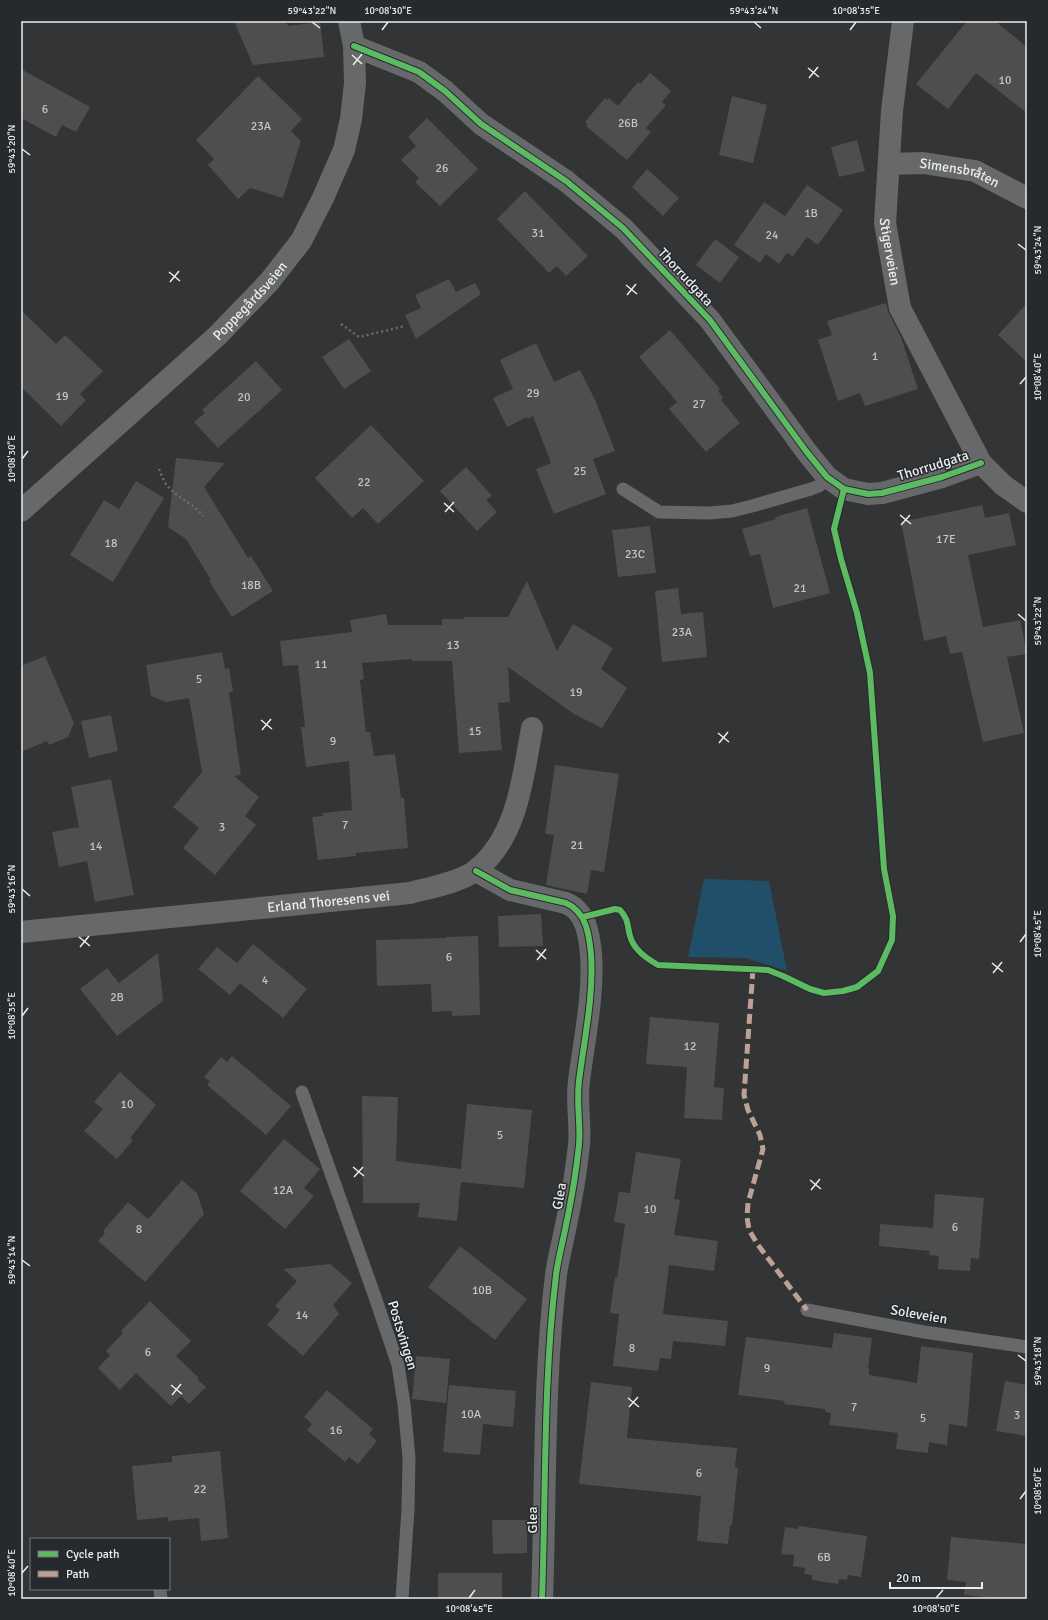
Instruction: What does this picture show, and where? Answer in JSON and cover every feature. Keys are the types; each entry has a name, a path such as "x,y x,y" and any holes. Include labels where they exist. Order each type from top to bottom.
{"street":[{"name":"Poppegårdsveien","path":"21,511 217,336 269,282 301,241 323,198 344,150 351,118 355,83 354,46 349,21"},
{"name":"Stigerveien","path":"904,21 892,111 885,223 900,308 981,463"},
{"name":"Thorrudgata","path":"354,46 419,72 445,91 481,124 566,182 623,228 710,320 784,423 828,477 844,489 868,494 882,493 942,477 981,463 1003,485 1027,502"},
{"name":"Simensbråten","path":"889,164 924,163 975,171 1027,198"},
{"name":"Erland Thoresens vei","path":"21,932 410,893 440,886 476,871 490,857 501,841 512,819 518,802 532,728"},
{"name":"Glea","path":"476,871 510,890 574,906 583,917 591,955 590,992 578,1086 579,1144 573,1191 556,1273 548,1360 544,1449 542,1599"}],"lane":[{"path":"623,489 660,512 709,513 752,506 811,489 819,486 828,477"},
{"name":"Postsvingen","path":"302,1092 398,1365 404,1404 409,1458 408,1509 402,1599"},
{"name":"Soleveien","path":"807,1310 924,1332 1027,1347"}],"path":[{"path":"341,324 359,337 405,326"},
{"path":"160,469 165,482 174,492 197,508 203,516"}],"shaded area":[{"path":"704,879 769,881 787,971 746,958 688,957"}],"building":[{"path":"234,21 286,21 288,26 320,22 324,57 253,65"},
{"path":"967,21 995,21 1027,47 1027,113 976,73 948,109 916,84"},
{"path":"21,69 90,107 76,132 62,125 56,137 21,118"},
{"path":"650,73 671,91 662,102 666,105 646,128 651,132 627,160 586,126 587,124 585,122 605,98 607,100 609,98 618,106 638,82 640,84"},
{"path":"258,76 302,119 291,131 301,141 283,198 250,188 238,199 208,165 214,159 196,140"},
{"path":"732,96 767,105 753,163 719,155"},
{"path":"427,118 478,169 440,206 415,182 419,178 401,160 416,146 408,137"},
{"path":"857,140 865,171 839,177 831,147"},
{"path":"647,169 679,198 663,216 632,187"},
{"path":"807,185 843,210 818,245 807,237 793,256 787,253 779,264 766,254 760,263 734,245 764,202 785,216"},
{"path":"525,191 588,256 566,276 557,266 549,273 497,219"},
{"path":"715,239 739,257 720,283 696,265"},
{"path":"449,279 456,292 475,283 481,294 416,339 405,315 421,308 415,295"},
{"path":"886,303 889,314 901,337 918,389 865,406 860,393 838,401 818,340 832,335 827,321"},
{"path":"1027,303 1027,362 998,335"},
{"path":"21,310 56,344 65,335 103,371 80,394 86,400 61,426 21,387"},
{"path":"670,330 720,389 718,391 723,398 721,400 740,423 706,452 669,409 677,402 639,357"},
{"path":"349,339 371,371 344,389 322,357"},
{"path":"536,343 554,382 580,370 596,402 615,451 593,459 606,494 554,514 536,469 551,463 533,416 527,419 527,417 507,427 493,398 513,389 500,360"},
{"path":"256,361 282,390 218,448 194,422 205,413 202,410"},
{"path":"371,425 424,481 378,524 363,508 352,518 315,478"},
{"path":"176,458 225,463 204,487 248,558 251,556 273,591 232,617 209,581 211,580 186,539 168,527"},
{"path":"466,467 492,496 486,500 497,512 477,531 440,491"},
{"path":"136,481 164,498 113,582 70,555 104,500 119,509"},
{"path":"982,505 985,518 1009,513 1016,545 968,555 983,627 1020,620 1027,654 1007,657 1024,733 983,742 962,652 950,654 946,636 924,641 901,522"},
{"path":"807,508 830,593 773,608 760,554 750,556 742,529 776,519 775,517"},
{"path":"650,526 656,573 618,577 612,530"},
{"path":"527,581 557,651 573,624 613,648 601,669 627,688 602,728 574,714 508,667 510,702 498,703 502,750 459,753 452,661 412,661 412,659 362,663 364,679 360,680 366,732 370,732 374,756 395,754 401,798 404,798 408,848 356,853 356,856 318,860 312,817 323,816 323,813 352,810 349,761 306,767 301,727 305,727 298,665 283,666 280,641 352,632 350,620 386,614 388,625 442,625 442,619 463,619 464,617 508,617"},
{"path":"678,588 681,614 703,612 707,657 662,662 655,591"},
{"path":"222,652 225,669 229,668 233,692 229,692 241,775 234,776 259,797 245,816 256,825 215,875 183,848 199,828 173,807 202,772 189,698 166,702 151,696 146,665"},
{"path":"45,656 74,723 68,737 49,745 47,741 21,752 21,666"},
{"path":"111,715 118,751 89,758 81,721"},
{"path":"555,765 619,774 604,872 591,870 587,894 546,885 554,835 545,834"},
{"path":"111,779 134,895 95,902 87,861 59,867 52,832 79,827 71,787"},
{"path":"541,914 543,946 499,947 498,916"},
{"path":"478,936 480,1015 452,1016 452,1011 432,1012 431,984 377,986 376,940"},
{"path":"253,944 307,989 283,1018 240,983 230,995 198,969 217,947 237,963"},
{"path":"158,953 163,1001 117,1036 80,989 107,968 119,983"},
{"path":"650,1017 719,1023 714,1087 724,1088 722,1120 684,1118 687,1067 646,1064"},
{"path":"232,1056 291,1106 266,1135 207,1085 210,1081 204,1077 221,1057 227,1062"},
{"path":"120,1072 156,1105 130,1138 133,1140 117,1159 84,1131 103,1109 94,1102"},
{"path":"362,1096 398,1097 396,1161 461,1169 467,1104 532,1110 524,1188 461,1182 457,1221 418,1217 420,1203 363,1203"},
{"path":"284,1139 320,1169 304,1188 314,1196 285,1229 240,1191"},
{"path":"636,1152 681,1159 674,1199 680,1200 674,1235 718,1241 714,1271 669,1265 663,1314 728,1321 725,1346 673,1341 671,1359 660,1358 658,1371 613,1366 619,1314 610,1313 625,1224 614,1222 619,1192 630,1193"},
{"path":"182,1180 197,1193 204,1214 145,1282 98,1241 105,1233 103,1231 128,1202 148,1219"},
{"path":"935,1194 984,1198 979,1259 971,1258 970,1271 938,1269 939,1256 929,1255 930,1251 879,1246 880,1224 933,1228"},
{"path":"460,1246 527,1299 495,1340 428,1287"},
{"path":"330,1264 352,1283 333,1305 339,1314 303,1356 267,1325 280,1310 275,1306 297,1281 283,1269"},
{"path":"150,1301 191,1341 176,1356 199,1378 197,1379 206,1387 189,1404 181,1396 171,1406 136,1373 120,1390 98,1368 110,1355 106,1351 123,1333 121,1331"},
{"path":"834,1333 872,1338 868,1368 869,1375 917,1383 921,1346 973,1353 967,1427 949,1424 947,1445 929,1442 928,1453 896,1449 898,1433 829,1425 831,1413 825,1412 825,1409 784,1404 785,1401 738,1395 746,1337 832,1348"},
{"path":"416,1356 450,1359 446,1403 412,1399"},
{"path":"1005,1381 1027,1385 1027,1436 996,1431"},
{"path":"591,1382 632,1387 627,1438 737,1448 735,1467 738,1468 732,1525 730,1525 728,1544 697,1541 701,1496 579,1484"},
{"path":"449,1385 516,1391 513,1427 483,1424 480,1455 443,1452"},
{"path":"327,1390 373,1429 369,1434 377,1441 358,1464 349,1457 345,1462 307,1430 312,1424 304,1417"},
{"path":"220,1451 228,1538 201,1541 199,1518 168,1521 168,1517 137,1520 132,1466 172,1462 172,1456"},
{"path":"492,1520 527,1520 527,1553 493,1554"},
{"path":"799,1526 867,1536 861,1577 848,1575 847,1580 839,1579 838,1584 812,1580 812,1575 804,1574 805,1568 793,1566 794,1555 781,1554 785,1527 798,1529"},
{"path":"951,1537 1027,1544 1027,1599 1003,1599 964,1595 966,1582 947,1580"},
{"path":"438,1573 502,1573 502,1599 438,1599"}],"marked path":[{"path":"753,969 744,1095 748,1110 760,1135 763,1149 748,1203 747,1217 749,1230 758,1245 807,1310"}],"cycle path":[{"path":"354,46 419,72 445,91 481,124 566,181 623,228 710,320 806,451 827,477 844,489 868,494 882,493 942,477 981,463"},
{"path":"583,917 615,909 620,910 626,920 634,945 645,956 658,965 768,970 810,989 824,993 843,991 857,987 878,971 892,940 893,916 884,869 870,673 857,613 834,529 844,489"},
{"path":"476,871 510,890 566,903 573,907 578,912 585,924 591,954 592,970 590,1002 578,1089 579,1145 571,1198 557,1269 552,1316 547,1396 542,1599"}]}
